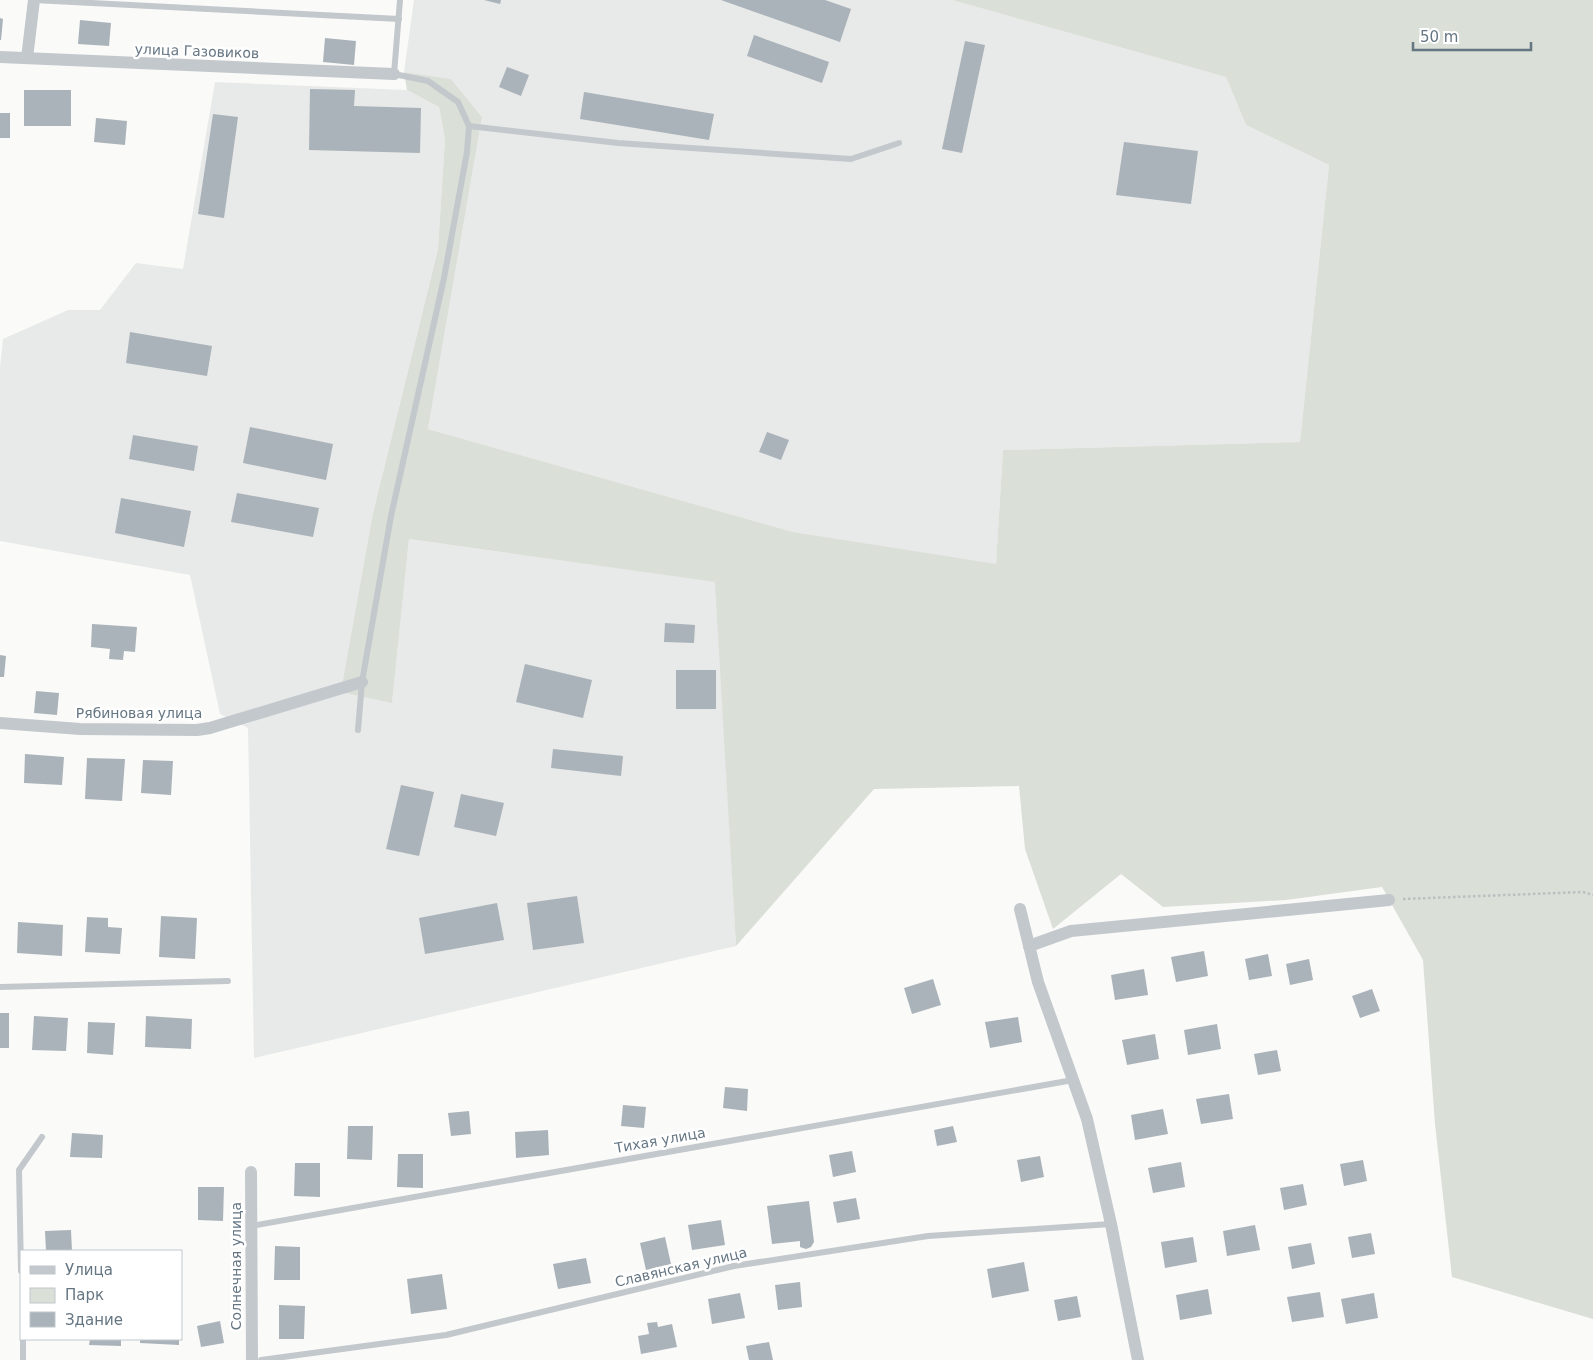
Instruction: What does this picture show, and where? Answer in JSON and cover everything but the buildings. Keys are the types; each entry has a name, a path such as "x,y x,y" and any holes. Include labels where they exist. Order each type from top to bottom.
{"street":[{"path":"27,58 34,0"},
{"name":"улица Газовиков","path":"0,57 394,74"},
{"name":"Рябиновая улица","path":"0,723 80,729 197,730 210,728 362,682"},
{"path":"1029,946 1071,930 1389,900"},
{"path":"1020,909 1038,982 1087,1119 1111,1224 1138,1360"},
{"name":"Солнечная улица","path":"251,1172 252,1360"}],"lane":[{"path":"34,0 399,19"},
{"path":"358,730 362,682 391,516 444,278 467,152 469,126 458,102 428,81 394,74 400,0"},
{"path":"469,126 618,143 851,159 899,143"},
{"path":"0,986 228,981"},
{"name":"Тихая улица","path":"251,1226 1073,1080"},
{"path":"21,1250 19,1170 42,1137"},
{"name":"Славянская улица","path":"261,1360 446,1335 734,1266 928,1236 1111,1224"},
{"path":"23,1340 23,1360"}],"path":[{"path":"1389,900 1583,892 1593,895"}],"shaded area":[{"path":"414,0 952,0 1226,77 1246,125 1329,165 1300,442 1003,450 996,565 793,532 428,429 482,117 451,79 404,72"},
{"path":"215,82 407,90 439,107 445,139 438,249 373,513 342,692 392,702 409,539 716,582 736,946 254,1058 248,728 220,714 190,575 0,541 0,367 3,339 68,310 100,310 136,263 183,269"}],"green space":[{"path":"952,0 1593,0 1593,1319 1452,1277 1435,1124 1423,960 1382,887 1286,900 1163,907 1121,874 1053,929 1025,849 1019,786 874,789 736,946 715,582 409,539 392,703 341,692 373,513 438,249 445,139 439,107 407,90 404,72 451,79 482,117 428,429 793,532 996,564 1003,450 1300,442 1329,165 1246,125 1226,77"}]}
